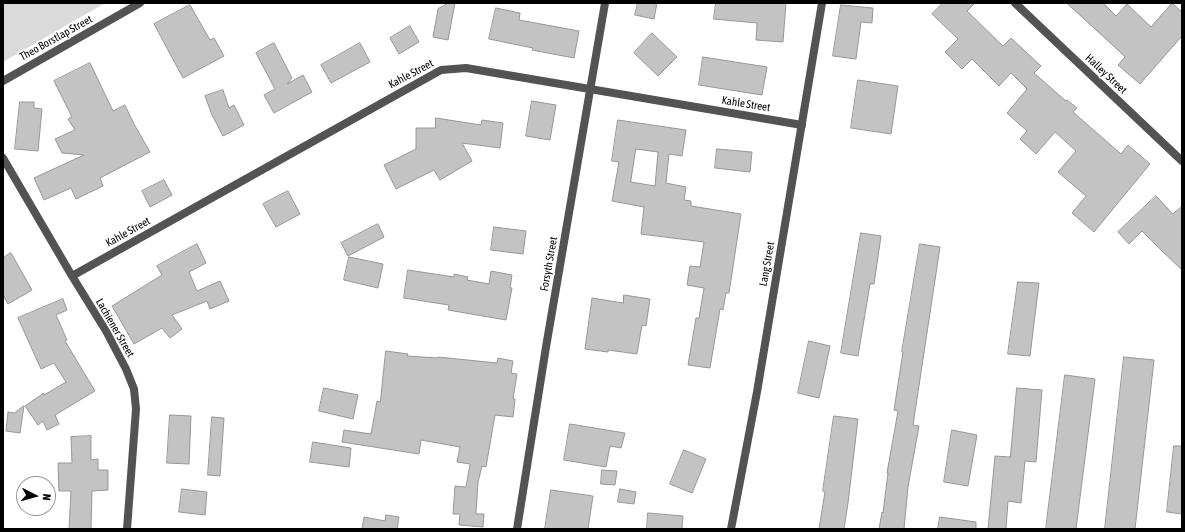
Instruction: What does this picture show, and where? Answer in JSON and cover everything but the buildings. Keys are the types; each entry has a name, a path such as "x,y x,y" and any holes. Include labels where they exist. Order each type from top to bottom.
{"street":[{"name":"Theo Borstlap Street","path":"3,81 140,3"},
{"name":"Forsyth Street","path":"517,529 605,3"},
{"name":"Lang Street","path":"731,529 758,384 822,3"},
{"name":"Halley Street","path":"1015,3 1182,161"},
{"name":"Kahle Street","path":"72,276 441,70 466,68 802,125"},
{"name":"Lachiener Street","path":"3,158 106,332 126,369 134,389 136,409 127,529"}],"shaded area":[{"path":"3,3 105,3 3,62"}]}
